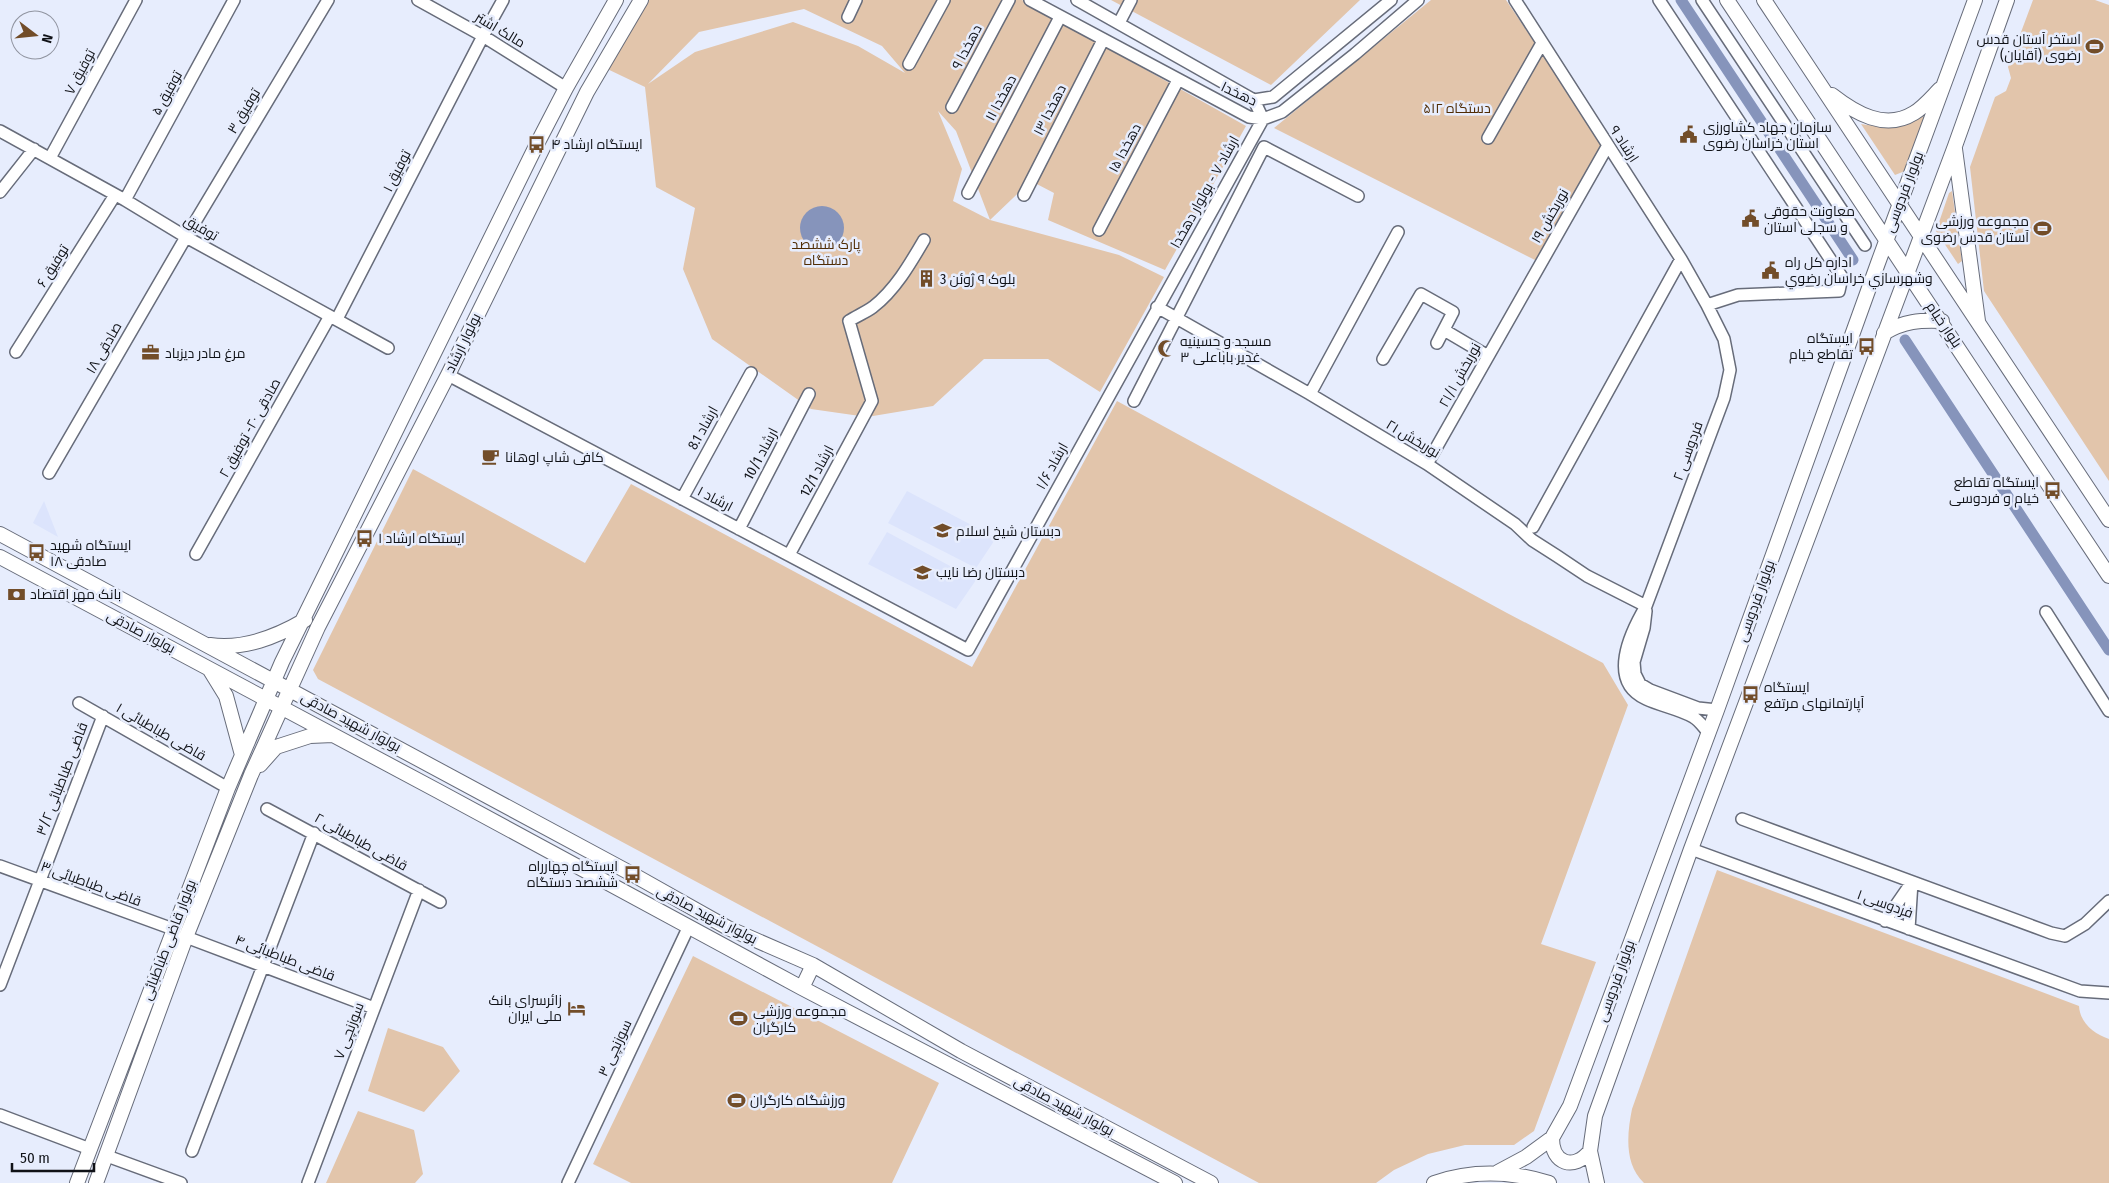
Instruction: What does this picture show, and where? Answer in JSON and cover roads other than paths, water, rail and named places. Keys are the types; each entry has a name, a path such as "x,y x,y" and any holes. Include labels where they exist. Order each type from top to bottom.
{"main road":[{"name":"بولوار ارشاد","path":"266,699 566,88 616,0"},
{"name":"بولوار ارشاد","path":"282,707 318,626 448,375 587,92 640,0"},
{"name":"بلوار خیام","path":"1727,0 1907,273 1942,321 2109,576"},
{"path":"1764,0 2109,520"},
{"name":"بولوار فردوسی","path":"1498,1172 1526,1157 1552,1138 1570,1106 1709,733 1886,240 1975,0"},
{"name":"بولوار فردوسی","path":"1596,1183 1590,1151 1595,1116 1691,849 1955,146 2007,0"},
{"path":"1820,84 1849,108 1866,117 1883,120 1912,114 1923,107 1944,85"},
{"path":"1955,146 1979,324"},
{"path":"1884,333 1910,321 1942,321"},
{"name":"بولوار صادقی","path":"0,534 204,644"},
{"name":"بولوار صادقی","path":"0,556 282,707"},
{"path":"204,644 222,647 241,646 283,633 305,620"},
{"name":"بولوار شهید صادقی","path":"204,644 728,928 813,964 961,1051 1211,1183"},
{"path":"210,669 226,696 242,755"},
{"name":"بولوار قاضی طباطبائی","path":"76,1183 172,929 228,788 266,699"},
{"name":"بولوار شهید صادقی","path":"282,707 802,988 1176,1183"},
{"name":"بولوار قاضی طباطبائی","path":"96,1183 186,937 251,775 282,707"},
{"path":"251,775 276,747 310,736 333,734"},
{"path":"802,988 813,964"},
{"path":"1552,1138 1552,1148 1557,1157 1565,1162 1575,1163 1584,1159 1590,1151"},
{"path":"1434,1183 1452,1177 1498,1172 1549,1183"}],"street":[{"name":"توفیق ۷","path":"50,158 136,0"},
{"name":"توفیق ۵","path":"120,198 234,0"},
{"name":"توفیق ۳","path":"186,237 328,0"},
{"name":"مالک اشتر","path":"418,0 482,36 566,88"},
{"name":"توفیق ۱","path":"334,318 482,36 503,0"},
{"path":"848,17 856,0"},
{"path":"909,64 944,0"},
{"name":"دهخدا ۹","path":"952,107 1009,0"},
{"name":"دهخدا","path":"1030,0 1249,117 1263,119 1282,112 1355,54 1418,0"},
{"name":"دهخدا","path":"1077,0 1254,100 1273,97 1391,0"},
{"path":"1119,23 1131,0"},
{"name":"ارشاد ۹","path":"1515,0 1607,147 1681,259 1707,305"},
{"path":"1659,0 1842,278 1839,291 1738,295 1707,305"},
{"path":"1702,0 1865,245"},
{"name":"دهخدا ۱۱","path":"968,192 1060,17"},
{"name":"دهخدا ۱۳","path":"1024,195 1103,40"},
{"path":"1488,138 1542,43"},
{"name":"دهخدا ۱۵","path":"1098,230 1178,80"},
{"path":"1254,100 1263,119"},
{"name":"ارشاد ۷ - بولوار دهخدا","path":"1160,302 1263,119"},
{"name":"توفیق","path":"0,131 186,237 388,348"},
{"path":"1134,400 1264,147 1358,196"},
{"name":"نوربخش ۱۹","path":"1519,300 1607,147"},
{"path":"0,192 34,149"},
{"name":"توفیق ۶","path":"16,352 120,198"},
{"path":"1310,394 1398,232"},
{"name":"صادقی ۱۸","path":"49,474 186,237"},
{"name":"ارشاد 12/1","path":"789,555 872,401 849,321 873,307 889,292 909,266 924,240"},
{"path":"1533,527 1681,259"},
{"path":"1383,359 1421,294 1454,312 1437,343"},
{"name":"نوربخش ۲۱/۱","path":"1427,464 1519,300"},
{"name":"نوربخش ۲۱","path":"1160,302 1177,317 1427,464 1515,524 1532,540 1587,576 1646,606"},
{"name":"ارشاد ۱/۶","path":"968,650 1160,302"},
{"name":"فردوسی ۲","path":"1707,305 1724,339 1730,370 1724,398 1646,606 1634,626 1624,661 1626,678 1633,690 1645,699 1694,717 1709,733"},
{"name":"صادقی ۲۰- توفیق ۲","path":"196,554 334,318"},
{"path":"1444,330 1488,356"},
{"name":"ارشاد 8.1","path":"682,499 751,373"},
{"name":"ارشاد ۱","path":"448,375 968,650"},
{"name":"ارشاد 10/1","path":"739,529 809,394"},
{"name":"فردوسی ۲","path":"1646,606 1644,628 1634,662 1635,674 1640,684 1650,690 1698,708 1717,710"},
{"path":"2046,612 2109,711"},
{"name":"قاضی طباطبائی ۱","path":"79,703 228,788"},
{"name":"قاضی طباطبائی ۳/۲","path":"0,985 102,716"},
{"name":"قاضی طباطبائی ۲","path":"267,808 440,902"},
{"path":"1742,819 2051,933 2065,936 2085,924 2109,901"},
{"path":"192,1151 314,833"},
{"name":"فردوسی ۱","path":"1691,849 2080,991 2109,993"},
{"name":"قاضی طباطبائی ۳","path":"0,866 172,929"},
{"path":"1885,920 1912,882"},
{"path":"1909,929 1912,882"},
{"name":"سوزنچی ۷","path":"308,1183 418,890"},
{"name":"سوزنچی ۳","path":"568,1183 689,926"},
{"name":"قاضی طباطبائی ۴","path":"186,937 374,1008"},
{"path":"0,1115 90,1149"},
{"path":"107,1156 181,1183"}],"water":[{"path":"826,206 838,212 843,219 843,237 838,244 831,249 818,250 810,247 803,240 800,224 803,216 810,209"}],"waterway":[{"path":"1681,0 1853,260"},
{"path":"1905,340 2109,650"}],"place":[{"name":"استخر آستان قدس رضوی (آقایان)","path":"2095,47"},
{"name":"سازمان جهاد کشاورزی استان خراسان رضوی","path":"1689,135"},
{"name":"ایستگاه ارشاد ۴","path":"537,144"},
{"name":"معاونت حقوقی و سجلی استان","path":"1750,219"},
{"name":"مجموعه ورزشی آستان قدس رضوی","path":"2043,229"},
{"name":"اداره كل راه وشهرسازي خراسان رضوي","path":"1771,270"},
{"name":"بلوک ۹ ژوئن 3","path":"926,279"},
{"name":"ایستگاه تقاطع خیام","path":"1867,346"},
{"name":"مسجد و حسینیه غدیر باباعلی ۳","path":"1166,349"},
{"name":"مرغ مادر دیزباد","path":"151,353"},
{"name":"کافی شاپ اوهانا","path":"491,457"},
{"name":"ایستگاه تقاطع خیام و فردوسی","path":"2053,490"},
{"name":"دبستان شیخ اسلام","path":"942,531"},
{"name":"ایستگاه ارشاد ۱","path":"364,538"},
{"name":"ایستگاه شهید صادقی ۱۸","path":"36,553"},
{"name":"دبستان رضا نایب","path":"922,572"},
{"name":"بانک مهر اقتصاد","path":"16,594"},
{"name":"ایستگاه آپارتمانهای مرتفع","path":"1750,695"},
{"name":"ایستگاه چهارراه ششصد دستگاه","path":"632,874"},
{"name":"زائرسرای بانک ملی ایران","path":"576,1008"},
{"name":"مجموعه ورزشی کارگران","path":"739,1019"},
{"name":"ورزشگاه کارگران","path":"736,1100"}],"park label":[{"name":"۵۱۲ دستگاه","path":"1457,108"},
{"name":"پارک‌ ششصد دستگاه","path":"826,252"}]}
